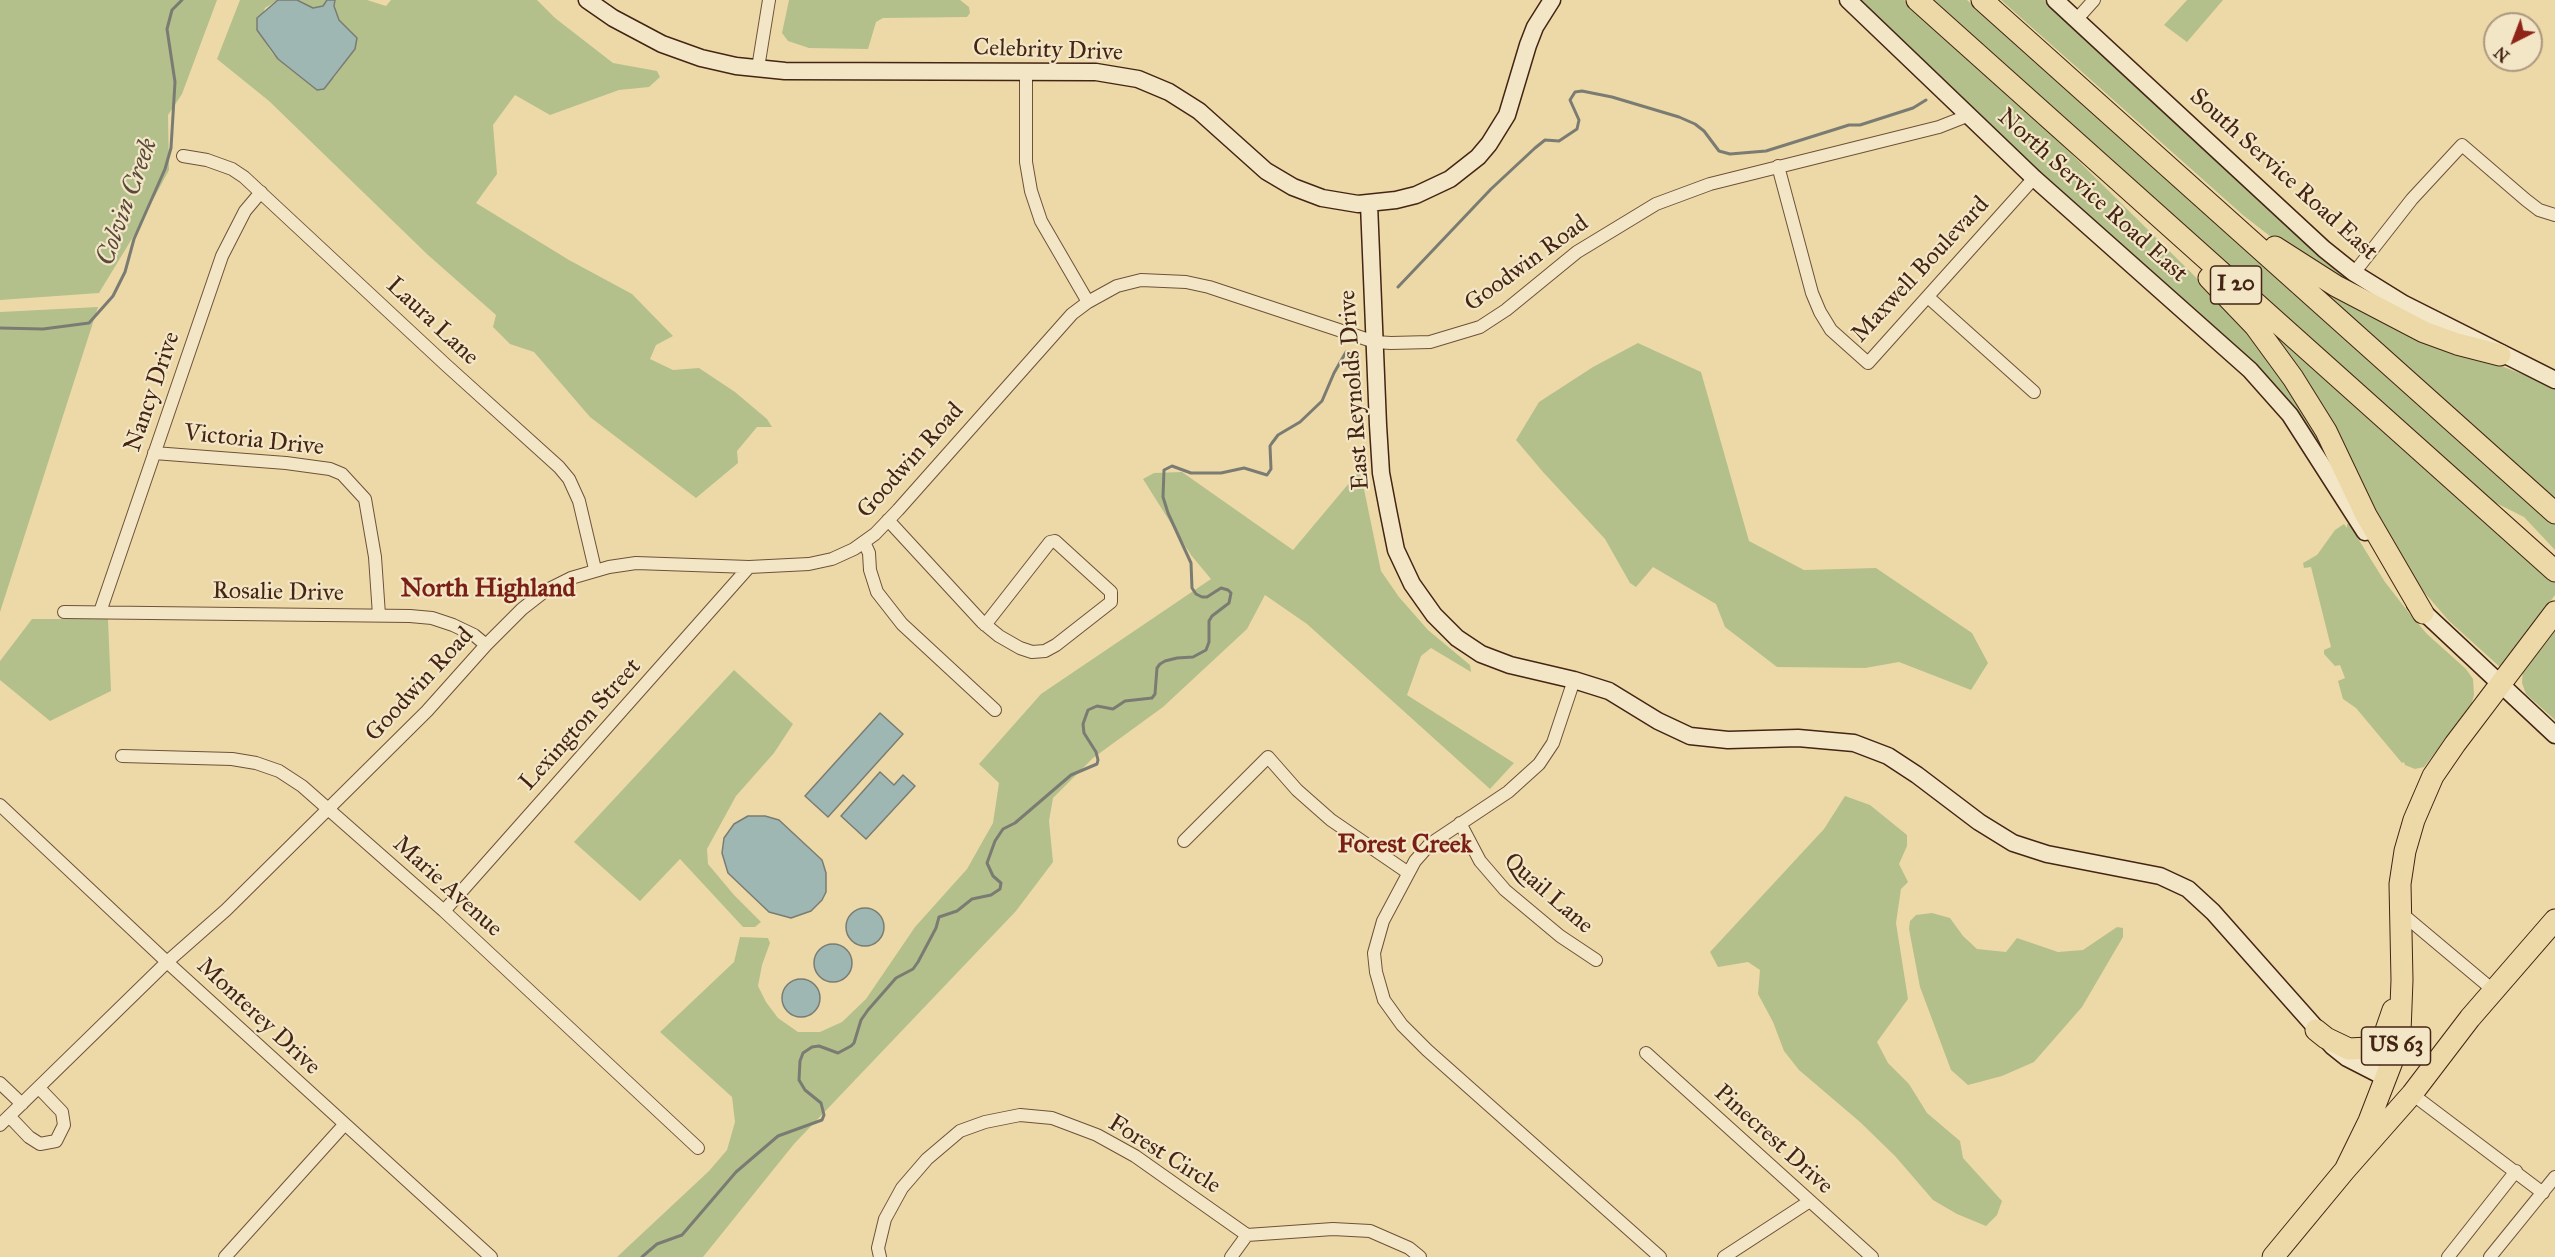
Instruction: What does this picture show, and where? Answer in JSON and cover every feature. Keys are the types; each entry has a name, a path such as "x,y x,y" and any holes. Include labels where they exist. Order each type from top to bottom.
{"highway":[{"name":"I 20","path":"1917,0 2555,571"},
{"name":"I 20","path":"1982,0 2555,513"},
{"path":"2171,170 2295,261 2336,286 2424,332 2457,344 2500,354"},
{"path":"2110,173 2255,326 2293,378 2326,431 2381,543 2422,613"},
{"name":"US 63","path":"2345,1170 2369,1121 2386,1078 2400,1032 2400,884 2405,851 2424,797 2443,762 2552,616"},
{"name":"US 63","path":"2273,1257 2412,1094 2493,990 2555,920"},
{"path":"2316,1030 2326,1038 2349,1049 2368,1048 2379,1042 2392,1016 2401,953"},
{"path":"2386,1078 2412,1094"}],"street":[{"name":"Celebrity Drive","path":"587,0 613,18 662,44 701,58 758,68 784,71 1096,72 1138,79 1169,92 1199,111 1266,171 1293,188 1322,198 1358,204 1416,195 1450,179 1478,157 1507,115 1528,45 1535,27 1551,0"},
{"path":"758,68 769,0"},
{"name":"North Service Road East","path":"1848,0 2034,178 2258,379 2290,415 2385,567 2422,613 2555,735"},
{"name":"South Service Road East","path":"2055,0 2324,249 2354,273 2404,304 2555,380"},
{"path":"2077,19 2094,0"},
{"path":"1026,72 1026,162 1031,191 1041,221 1088,302"},
{"name":"Goodwin Road","path":"4,1121 167,962 226,910 427,711 486,645 522,609 545,591 595,569 636,563 749,567 809,564 832,559 864,542 888,520 1058,328 1088,302 1117,286 1141,280 1186,282 1209,287 1375,342 1430,342 1480,327 1506,310 1577,252 1640,213 1692,191 1778,166 1939,127 1967,116"},
{"path":"2354,273 2412,199 2462,145 2539,210 2555,215"},
{"name":"Laura Lane","path":"183,156 207,160 232,169 261,192 559,467 572,484 579,501 595,569"},
{"name":"Maxwell Boulevard","path":"1778,166 1812,293 1820,312 1831,330 1868,363 2034,178"},
{"name":"Nancy Drive","path":"100,612 222,256 245,211 261,192"},
{"name":"East Reynolds Drive","path":"1369,204 1381,473 1396,550 1412,584 1434,615 1457,638 1482,654 1510,665 1609,691 1658,721 1690,736 1728,740 1798,738 1854,743 1888,756 1917,774 1979,822 2013,843 2047,854 2160,876 2188,889 2213,912 2316,1030 2339,1053 2386,1078"},
{"path":"1928,297 2034,392"},
{"name":"Victoria Drive","path":"154,453 286,463 330,469 342,474 364,499 375,557 379,615"},
{"path":"888,520 985,625 1020,648 1032,652 1045,651 1100,612 1111,602 1111,592 1055,541 1050,542 985,625"},
{"path":"864,542 877,592 896,616 995,710"},
{"name":"Lexington Street","path":"444,911 749,567"},
{"name":"Rosalie Drive","path":"64,612 379,615 432,618 474,635 486,645"},
{"path":"1574,680 1553,742 1539,764 1508,792 1430,844 1407,873 1383,921 1374,953 1377,981 1384,1000 1402,1025 1427,1050 1660,1257"},
{"name":"Marie Avenue","path":"122,756 232,759 256,763 279,771 329,808 444,911 698,1148"},
{"path":"1184,841 1268,757 1314,806 1407,873"},
{"name":"Monterey Drive","path":"0,805 344,1125 491,1257"},
{"name":"Quail Lane","path":"1460,823 1480,861 1505,890 1560,936 1596,960"},
{"path":"2399,912 2493,990"},
{"name":"Pinecrest Drive","path":"1646,1053 1872,1257"},
{"path":"0,1083 22,1104"},
{"path":"4,1121 40,1144 56,1141 64,1125 62,1112 39,1088"},
{"path":"2412,1094 2543,1193"},
{"name":"Forest Circle","path":"880,1257 878,1248 885,1219 902,1188 927,1160 960,1131 985,1122 1020,1115 1052,1118 1106,1140 1134,1156 1247,1236"},
{"path":"225,1257 344,1125"},
{"path":"2448,1257 2516,1171"},
{"path":"2490,1257 2555,1177"},
{"path":"1724,1257 1810,1201"},
{"path":"1231,1257 1247,1236 1333,1229 1370,1231 1409,1248 1420,1257"}],"green space":[{"path":"0,0 217,0 182,94 168,115 169,170 133,237 99,293 0,300"},
{"path":"240,0 278,0 265,8 257,30 272,53 291,70 334,78 355,49 339,20 334,6 335,0 367,0 386,6 391,0 537,0 555,18 613,63 657,71 660,77 649,87 619,90 550,115 515,95 493,125 497,174 476,203 569,260 632,294 673,336 656,345 650,359 673,370 699,368 735,392 767,419 772,427 757,427 737,451 738,463 696,498 590,417 534,352 510,344 493,327 496,315 428,255 269,101 217,59"},
{"path":"297,0 327,0 323,6 313,8"},
{"path":"789,0 960,0 969,7 970,13 967,17 883,18 876,22 868,49 809,48 788,41 782,33"},
{"path":"1860,0 1904,0 2030,113 2241,322 2309,414 2324,450 2285,397 2245,355 1998,134"},
{"path":"1929,0 1967,0 2555,525 2555,550 2524,517 2486,498"},
{"path":"2001,0 2044,0 2399,311 2279,243 2244,216"},
{"path":"2187,0 2223,0 2187,42 2164,25"},
{"path":"2305,278 2417,333 2555,387 2555,501"},
{"path":"98,307 0,612 0,312"},
{"path":"2265,323 2555,581 2555,595 2501,668 2449,621 2405,570"},
{"path":"1638,343 1701,372 1749,541 1804,570 1876,568 1972,633 1988,663 1971,690 1899,662 1865,668 1777,667 1725,627 1716,604 1653,567 1636,587 1630,583 1605,539 1516,440 1539,402 1593,367"},
{"path":"1360,470 1381,571 1399,597 1428,630 1470,665 1471,672 1431,648 1421,656 1407,695 1514,763 1490,789 1307,624 1265,595 1247,629 1163,707 1093,758 1053,798 1049,821 1053,862 1016,911 794,1144 703,1257 617,1257 709,1171 727,1150 735,1122 732,1097 660,1032 734,962 740,937 768,938 770,943 758,986 778,1018 798,1032 820,1032 842,1022 866,999 915,927 967,869 993,823 999,783 979,764 1041,694 1211,579 1191,555 1143,479 1154,473 1182,472 1293,550"},
{"path":"2344,524 2347,528 2347,524 2350,524 2359,535 2357,537 2385,582 2409,613 2427,634 2466,669 2473,679 2474,695 2471,706 2424,767 2415,769 2402,763 2356,708 2343,699 2338,681 2345,678 2340,665 2335,666 2324,654 2324,650 2331,647 2311,567 2304,568 2303,563 2317,555 2335,530"},
{"path":"32,619 108,619 111,691 50,721 0,680 0,661"},
{"path":"2555,628 2555,720 2526,694 2522,683 2523,668"},
{"path":"734,670 793,724 774,753 736,796 707,849 708,864 761,922 755,927 743,927 680,859 640,901 574,842"},
{"path":"1845,796 1870,805 1907,835 1907,846 1899,864 1908,882 1901,889 1896,923 1908,999 1877,1042 1888,1063 1909,1084 1927,1113 1960,1141 1963,1158 2002,1201 1997,1215 1986,1226 1957,1214 1933,1200 1895,1156 1860,1122 1799,1070 1784,1051 1773,1022 1758,994 1760,970 1748,962 1718,967 1710,952 1824,829"},
{"path":"1932,913 1950,918 1963,936 1977,949 2006,952 2017,938 2058,952 2083,950 2117,927 2123,928 2123,937 2082,1007 2034,1062 2002,1076 1968,1085 1951,1070 1920,987 1909,929 1910,921 1916,915"}],"water":[{"path":"278,0 297,0 313,8 323,6 327,0 335,0 334,6 339,20 357,38 355,49 324,89 317,90 278,59 257,30 257,18"},
{"path":"880,713 903,734 828,817 805,796"},
{"path":"880,772 894,785 903,775 915,786 866,839 841,816"},
{"path":"748,816 765,816 779,820 822,860 826,873 826,892 822,900 811,911 791,918 769,912 728,873 722,853 724,838 734,824"},
{"path":"865,908 872,909 878,914 883,920 883,934 878,940 872,945 865,946 858,945 852,940 847,934 846,927 847,920 852,914 858,909"},
{"path":"833,944 840,945 846,950 851,956 851,970 846,976 840,981 833,982 826,981 820,976 815,970 814,963 815,956 820,950 826,945"},
{"path":"801,979 808,980 814,985 819,991 819,1005 814,1011 808,1016 801,1017 794,1016 788,1011 783,1005 782,998 783,991 788,985 794,980"}],"waterway":[{"name":"Colvin Creek","path":"0,328 43,329 89,323 113,296 125,272 134,239 165,169 171,148 175,82 167,29 172,10 182,0"},
{"path":"1398,287 1491,189 1535,148 1545,140 1559,141 1577,129 1579,120 1570,100 1575,92 1582,91 1612,97 1679,117 1704,131 1719,151 1730,154 1766,151 1849,125 1860,125 1913,108 1926,100"},
{"path":"642,1257 657,1244 682,1235 736,1172 778,1136 822,1120 824,1115 821,1103 805,1090 799,1080 803,1053 812,1047 819,1046 838,1053 851,1046 861,1020 868,1010 896,978 913,969 918,962 936,928 939,917 957,911 972,899 991,895 1000,889 1001,883 993,876 987,863 995,841 1003,829 1015,823 1071,775 1097,764 1096,752 1084,733 1083,724 1088,710 1097,706 1113,709 1125,701 1152,698 1155,694 1157,668 1160,664 1177,658 1193,657 1206,650 1209,642 1209,621 1229,603 1231,593 1221,588 1207,597 1202,597 1192,588 1191,563 1163,497 1164,470 1172,466 1191,473 1221,473 1244,468 1267,475 1271,469 1270,446 1278,435 1300,422 1322,401 1346,352"}],"district":[{"name":"North Highland","path":"488,590"},
{"name":"Forest Creek","path":"1405,846"}]}
